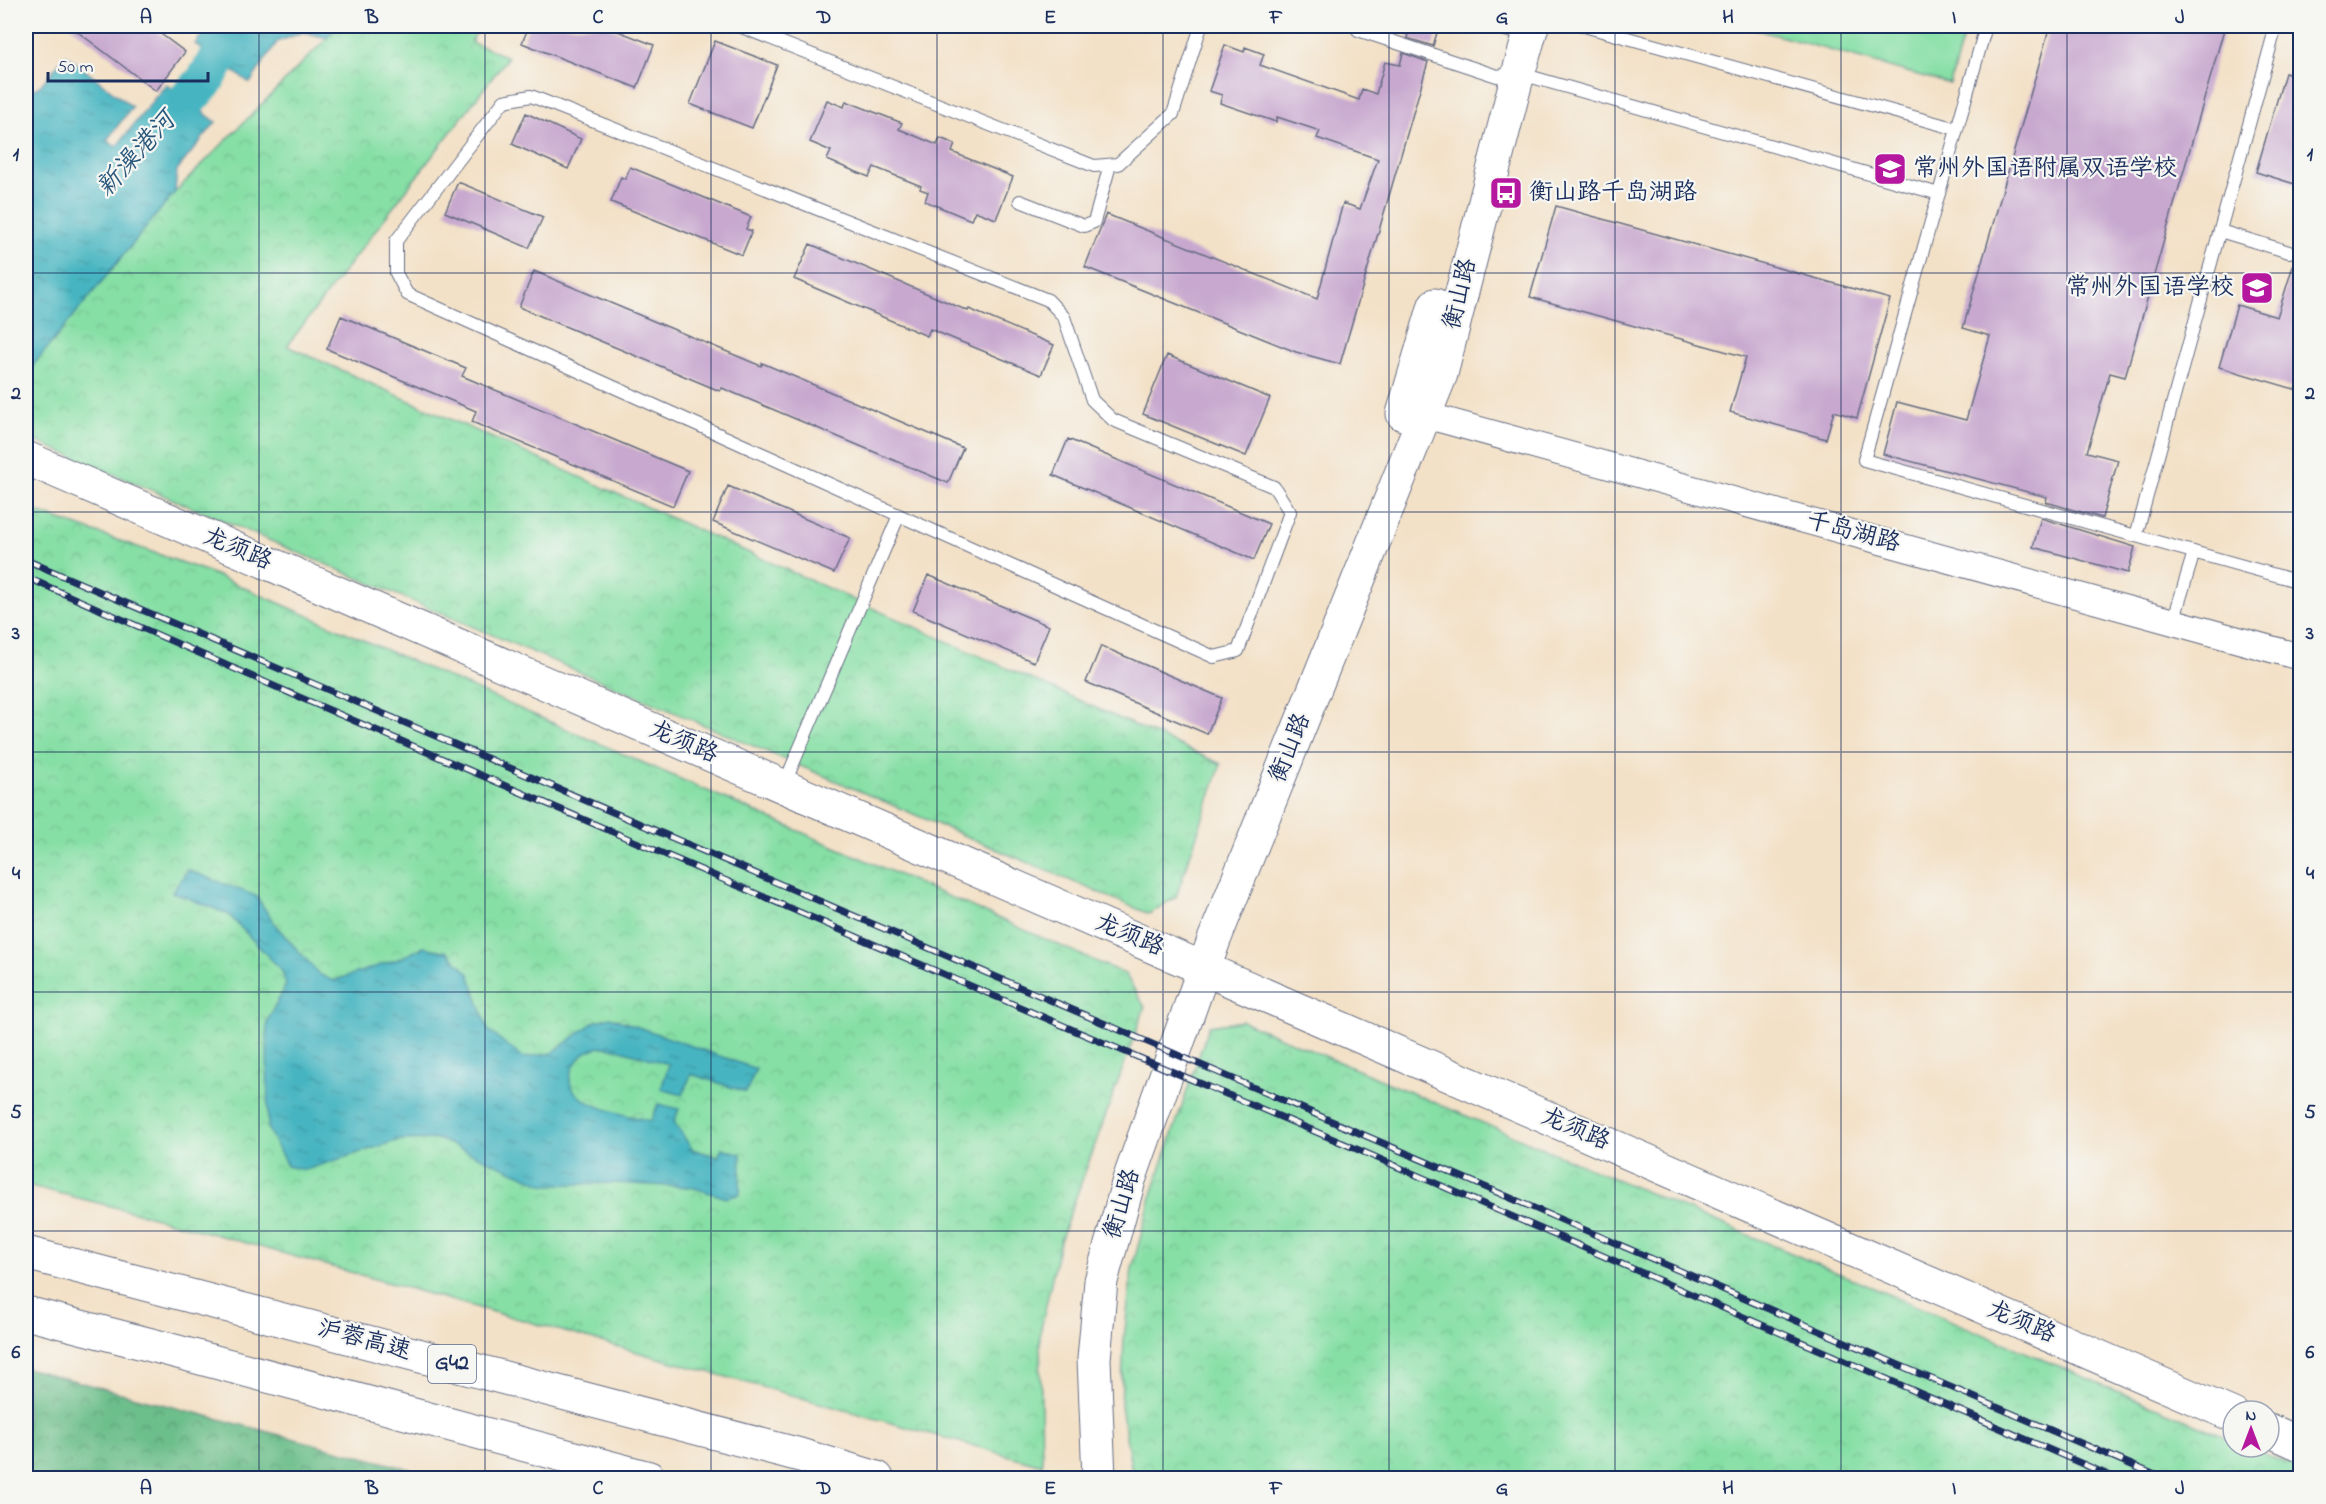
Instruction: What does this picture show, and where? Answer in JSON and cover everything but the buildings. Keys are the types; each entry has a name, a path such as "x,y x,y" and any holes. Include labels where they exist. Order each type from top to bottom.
{"main road":[{"name":"衡山路","path":"1078,1479 1075,1416 1080,1312 1114,1158 1195,965 1415,412 1441,374 1519,27"},
{"name":"龙须路","path":"26,458 2221,1410"},
{"name":"衡山路","path":"1099,1479 1094,1359 1101,1281 1129,1180 1195,965"},
{"name":"沪蓉高速","path":"26,1252 800,1455 877,1479"},
{"name":"G42","path":"26,1313 649,1479"},
{"path":"2281,1435 2301,1444"}],"street":[{"name":"千岛湖路","path":"1415,412 2301,657"}],"lane":[{"path":"739,26 1094,166 1118,164 1173,114 1201,26"},
{"path":"1584,26 1957,129"},
{"path":"1986,26 1864,460 2301,582"},
{"path":"2136,536 2276,26"},
{"path":"1358,30 1507,75 1939,194"},
{"path":"531,96 1048,300 1064,316 1092,400 1113,420 1274,487 1290,512 1238,651 1214,657 899,515 407,294 396,273 396,241 504,101 531,96"},
{"path":"1020,201 1084,226 1094,222 1110,165"},
{"path":"2220,231 2289,252"},
{"path":"783,786 899,515"},
{"path":"2173,621 2194,552"}],"green space":[{"path":"336,26 480,26 471,42 508,57 287,346 1221,764 1176,897 1149,914 26,437 26,374 175,192 327,38"},
{"path":"1744,26 1966,26 1950,84"},
{"path":"26,508 206,571 1125,974 1145,1007 1060,1241 1040,1333 1042,1465 142,1214 26,1185"},
{"path":"1242,1021 2221,1435 2221,1459 2277,1459 2300,1469 2300,1478 1133,1478 1121,1406 1124,1339 1132,1269 1151,1197 1209,1026"},
{"path":"26,1368 443,1478 26,1478"}],"water":[{"path":"208,26 336,26 327,38 303,32 277,42 250,83 195,44"},
{"path":"66,55 132,107 107,140 116,147 166,84 216,122 177,170 175,192 26,374 26,93 40,86"},
{"path":"188,870 256,896 277,927 319,974 333,981 396,960 424,947 448,952 469,974 488,1030 523,1058 552,1053 594,1022 610,1017 756,1069 746,1092 691,1074 683,1095 661,1089 669,1064 601,1047 582,1055 570,1075 572,1087 580,1097 608,1110 651,1121 658,1104 679,1109 674,1122 692,1149 718,1157 722,1148 741,1154 740,1194 727,1198 691,1187 612,1183 545,1185 438,1139 399,1140 305,1170 287,1166 268,1129 267,1022 286,985 282,971 228,914 172,892"}],"waterway":[{"name":"新澡港河","path":"150,139 204,82 238,26"}],"railway":[{"path":"26,560 2162,1478"},
{"path":"26,577 292,694 1078,1032 1345,1144 2115,1478"}],"place":[{"name":"常州外国语附属双语学校","path":"1890,169"},
{"name":"衡山路千岛湖路","path":"1506,193"},
{"name":"常州外国语学校","path":"2257,288"}]}
